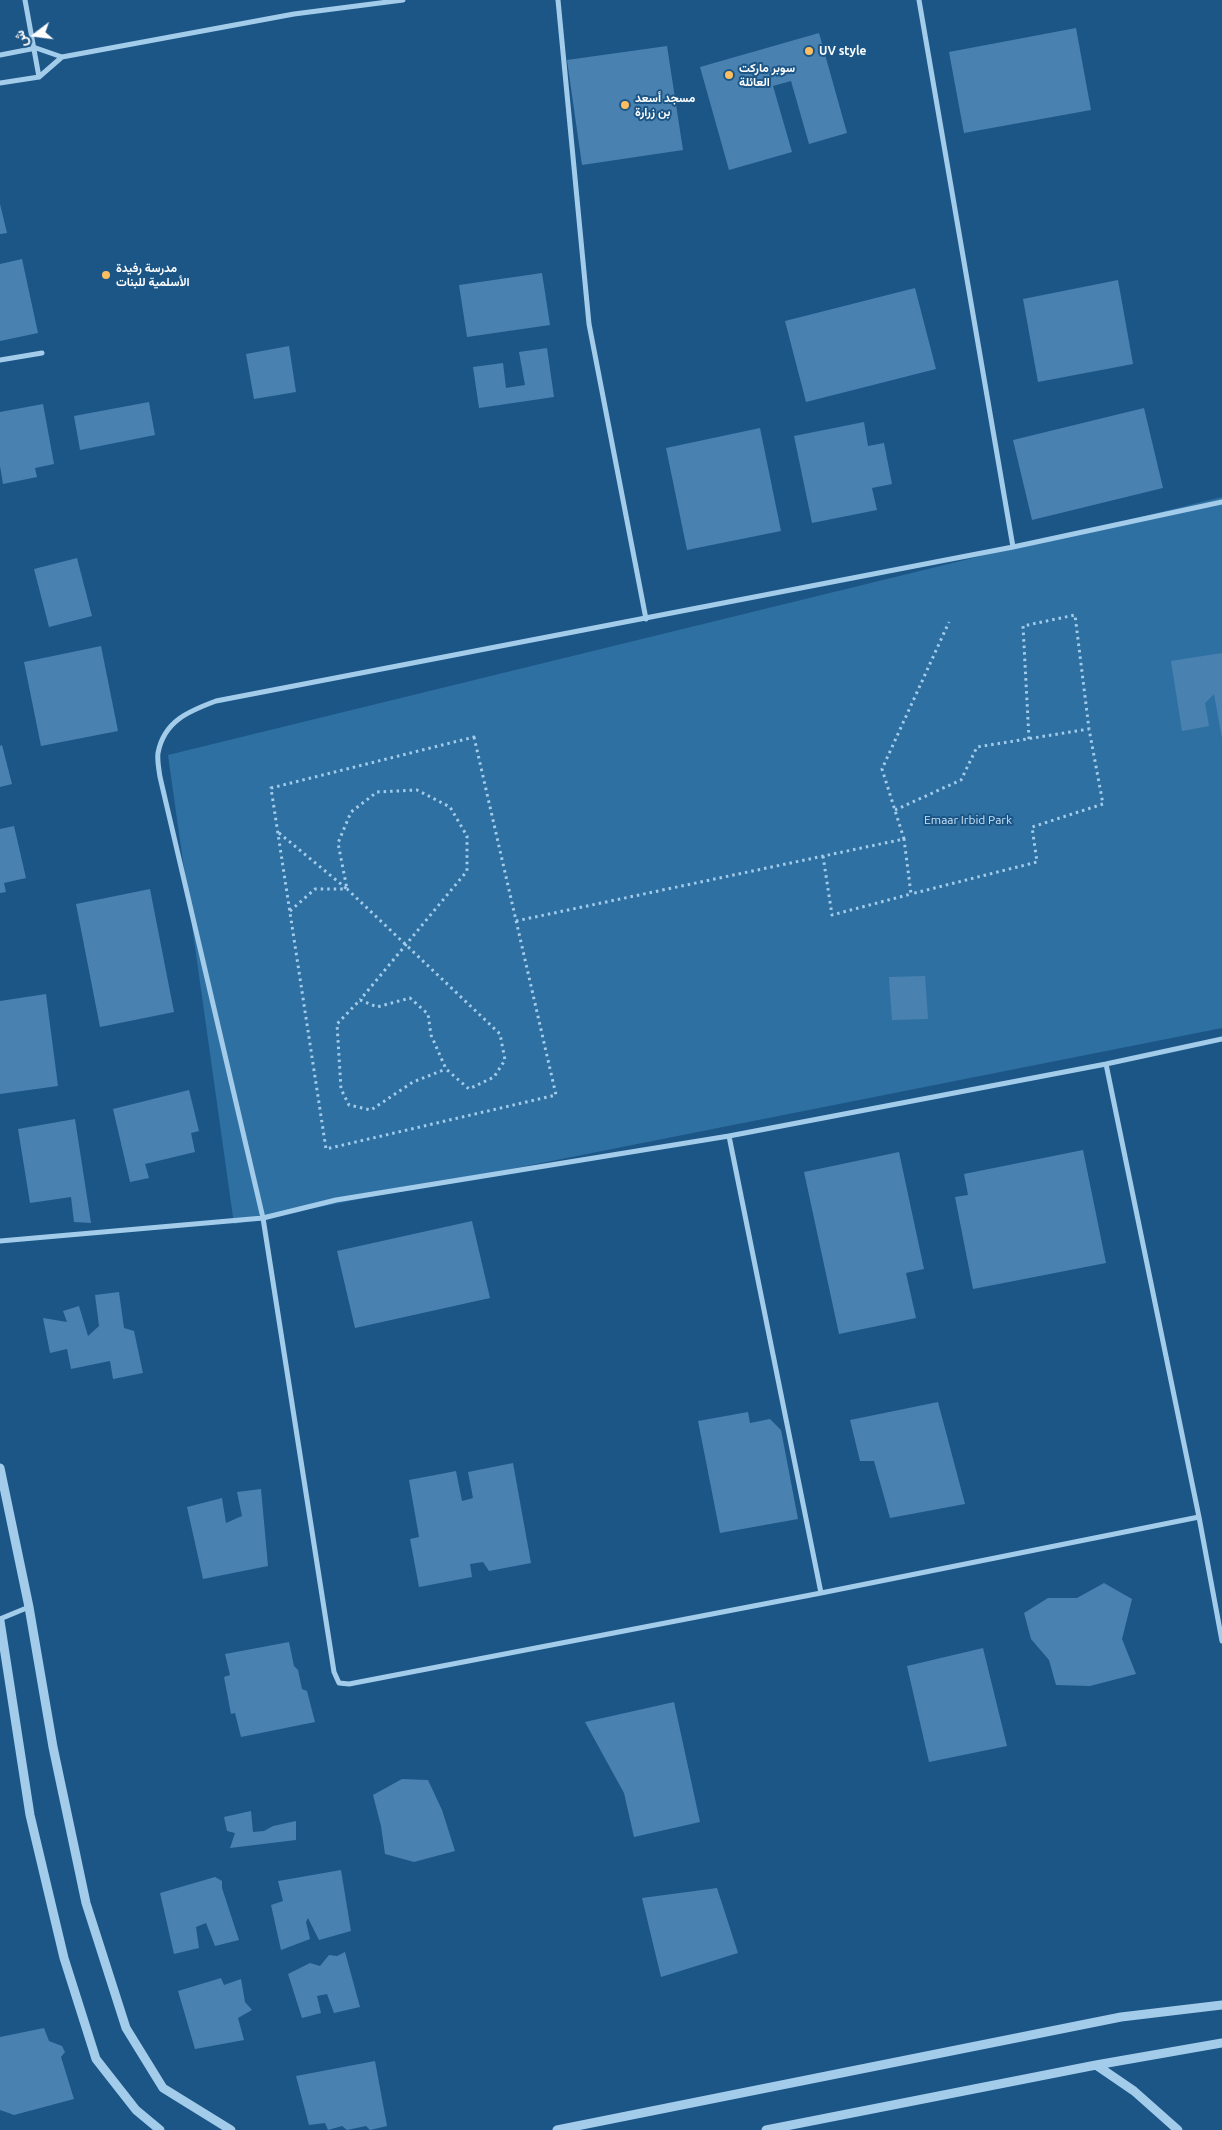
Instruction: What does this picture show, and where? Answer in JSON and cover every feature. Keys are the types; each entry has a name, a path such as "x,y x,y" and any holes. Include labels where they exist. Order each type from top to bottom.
{"street":[{"path":"26,0 36,48 39,77"},
{"path":"0,55 36,48 62,57 294,14 403,0"},
{"path":"558,0 589,324 646,619"},
{"path":"918,0 1013,547"},
{"path":"0,83 39,77 62,57"},
{"path":"0,360 42,353"},
{"path":"1199,1516 821,1593 349,1684 339,1683 334,1672 263,1218 160,777 158,753 169,727 190,711 216,701 1013,547 1222,502"},
{"path":"0,1241 263,1218 336,1200 729,1136 1106,1064 1222,1039"},
{"path":"1106,1064 1199,1516 1222,1640"},
{"path":"729,1136 821,1593"},
{"path":"0,1468 29,1607 53,1748 86,1903 126,2028 163,2088 231,2130"},
{"path":"29,1607 0,1620 30,1814 70,1977 96,2060 136,2110 160,2130"},
{"path":"557,2130 1121,2017 1222,2005"},
{"path":"766,2130 1096,2066 1222,2044"},
{"path":"1096,2066 1134,2091 1178,2130"}],"path":[{"path":"823,856 832,915 1037,862 1032,827 1103,804 1089,729 1075,615 1023,626 1029,739"},
{"path":"911,894 904,839 882,769 949,622"},
{"path":"895,810 961,780 977,747 1089,729"},
{"path":"474,738 556,1095 326,1150 290,911 271,788 474,738"},
{"path":"347,889 338,842 351,812 377,792 417,790 450,807 467,836 467,871 360,1000 337,1024 341,1089 349,1105 372,1110 413,1082 446,1070"},
{"path":"278,832 347,889 500,1034 505,1060 494,1077 469,1089 446,1070 431,1036 428,1014 410,998 377,1007 360,1000"},
{"path":"516,921 904,839"},
{"path":"290,911 315,889 347,889"}],"green space":[{"name":"Emaar Irbid Park","path":"1222,497 1222,1028 234,1224 168,755"}],"building":[{"path":"1076,28 1091,110 964,133 949,52"},
{"path":"819,33 847,133 809,144 791,81 773,86 792,152 729,170 700,67"},
{"name":"مسجد أسعد بن زرارة","path":"667,46 683,150 582,165 567,60"},
{"path":"0,204 7,233 0,234"},
{"path":"22,259 38,333 0,341 0,264"},
{"path":"542,273 550,325 467,337 459,285"},
{"path":"1118,280 1133,364 1038,382 1023,299"},
{"path":"915,288 936,369 806,402 785,321"},
{"path":"289,346 296,392 254,399 246,354"},
{"path":"547,348 554,397 479,408 473,367 503,363 506,388 525,385 519,352"},
{"path":"149,402 155,435 80,450 74,416"},
{"path":"43,404 54,464 35,468 37,477 3,484 0,466 0,412"},
{"path":"1144,408 1163,488 1032,520 1013,440"},
{"path":"864,422 868,446 884,443 892,484 872,488 877,510 812,523 794,436"},
{"path":"760,428 781,531 687,550 666,448"},
{"path":"77,558 92,616 49,627 34,569"},
{"path":"101,646 118,731 41,746 24,662"},
{"path":"1222,653 1222,738 1214,694 1205,703 1209,726 1182,731 1171,661"},
{"path":"2,745 12,784 0,787 0,746"},
{"path":"14,826 26,878 4,883 6,892 0,893 0,829"},
{"path":"150,889 174,1012 100,1027 76,904"},
{"path":"925,976 928,1019 892,1020 889,977"},
{"path":"46,994 58,1086 0,1094 0,1001"},
{"path":"189,1090 199,1131 191,1133 195,1152 145,1164 149,1178 130,1182 113,1109"},
{"path":"75,1119 91,1223 74,1222 71,1197 30,1203 18,1129"},
{"path":"1083,1150 1106,1263 973,1289 955,1197 968,1195 964,1174"},
{"path":"899,1152 924,1269 906,1273 916,1318 839,1334 804,1172"},
{"path":"472,1221 490,1298 355,1328 337,1251"},
{"path":"119,1292 124,1328 134,1331 143,1373 113,1379 110,1361 71,1369 67,1349 50,1353 43,1318 67,1322 63,1311 79,1306 88,1336 99,1326 95,1295"},
{"path":"938,1402 965,1504 890,1518 874,1461 860,1461 850,1420"},
{"path":"748,1412 750,1423 770,1419 781,1430 798,1519 720,1533 698,1421"},
{"path":"513,1463 531,1563 489,1571 483,1562 470,1564 472,1577 419,1587 410,1539 419,1537 409,1480 456,1471 462,1501 473,1498 468,1472"},
{"path":"261,1489 268,1566 203,1579 187,1507 222,1498 226,1523 242,1516 237,1492"},
{"path":"1104,1583 1132,1599 1122,1639 1136,1674 1090,1686 1056,1685 1049,1660 1031,1639 1024,1613 1048,1598 1077,1598"},
{"path":"289,1642 294,1666 298,1670 302,1689 307,1691 315,1722 241,1737 235,1713 231,1714 224,1677 230,1675 225,1654"},
{"path":"983,1648 1007,1746 929,1762 907,1666"},
{"path":"674,1702 700,1822 634,1837 624,1793 585,1722"},
{"path":"402,1779 428,1780 442,1810 455,1851 414,1862 385,1854 381,1826 373,1795"},
{"path":"251,1811 253,1832 264,1831 273,1826 296,1821 296,1840 230,1848 235,1833 227,1831 224,1817"},
{"path":"341,1870 351,1931 319,1940 308,1918 306,1922 310,1939 281,1950 271,1905 283,1901 278,1881"},
{"path":"215,1877 222,1881 222,1888 239,1940 215,1946 206,1923 196,1927 199,1948 174,1954 160,1893"},
{"path":"717,1888 738,1953 661,1977 642,1898"},
{"path":"345,1952 360,2007 334,2013 327,1994 317,1996 321,2013 302,2018 288,1974 310,1963 320,1966 329,1955 337,1956"},
{"path":"221,1978 224,1985 241,1979 245,2002 252,2010 238,2018 244,2040 195,2049 178,1991"},
{"path":"44,2028 49,2041 62,2046 65,2052 61,2057 74,2099 14,2115 0,2110 0,2037"},
{"path":"375,2061 387,2126 370,2130 366,2126 347,2130 342,2126 328,2130 325,2123 309,2125 296,2076"}],"place":[{"name":"UV style","path":"809,51"},
{"name":"سوبر ماركت العائلة","path":"729,75"},
{"name":"مسجد أسعد بن زرارة","path":"625,105"},
{"name":"مدرسة رفيدة الأسلمية للبنات","path":"106,275"}]}
